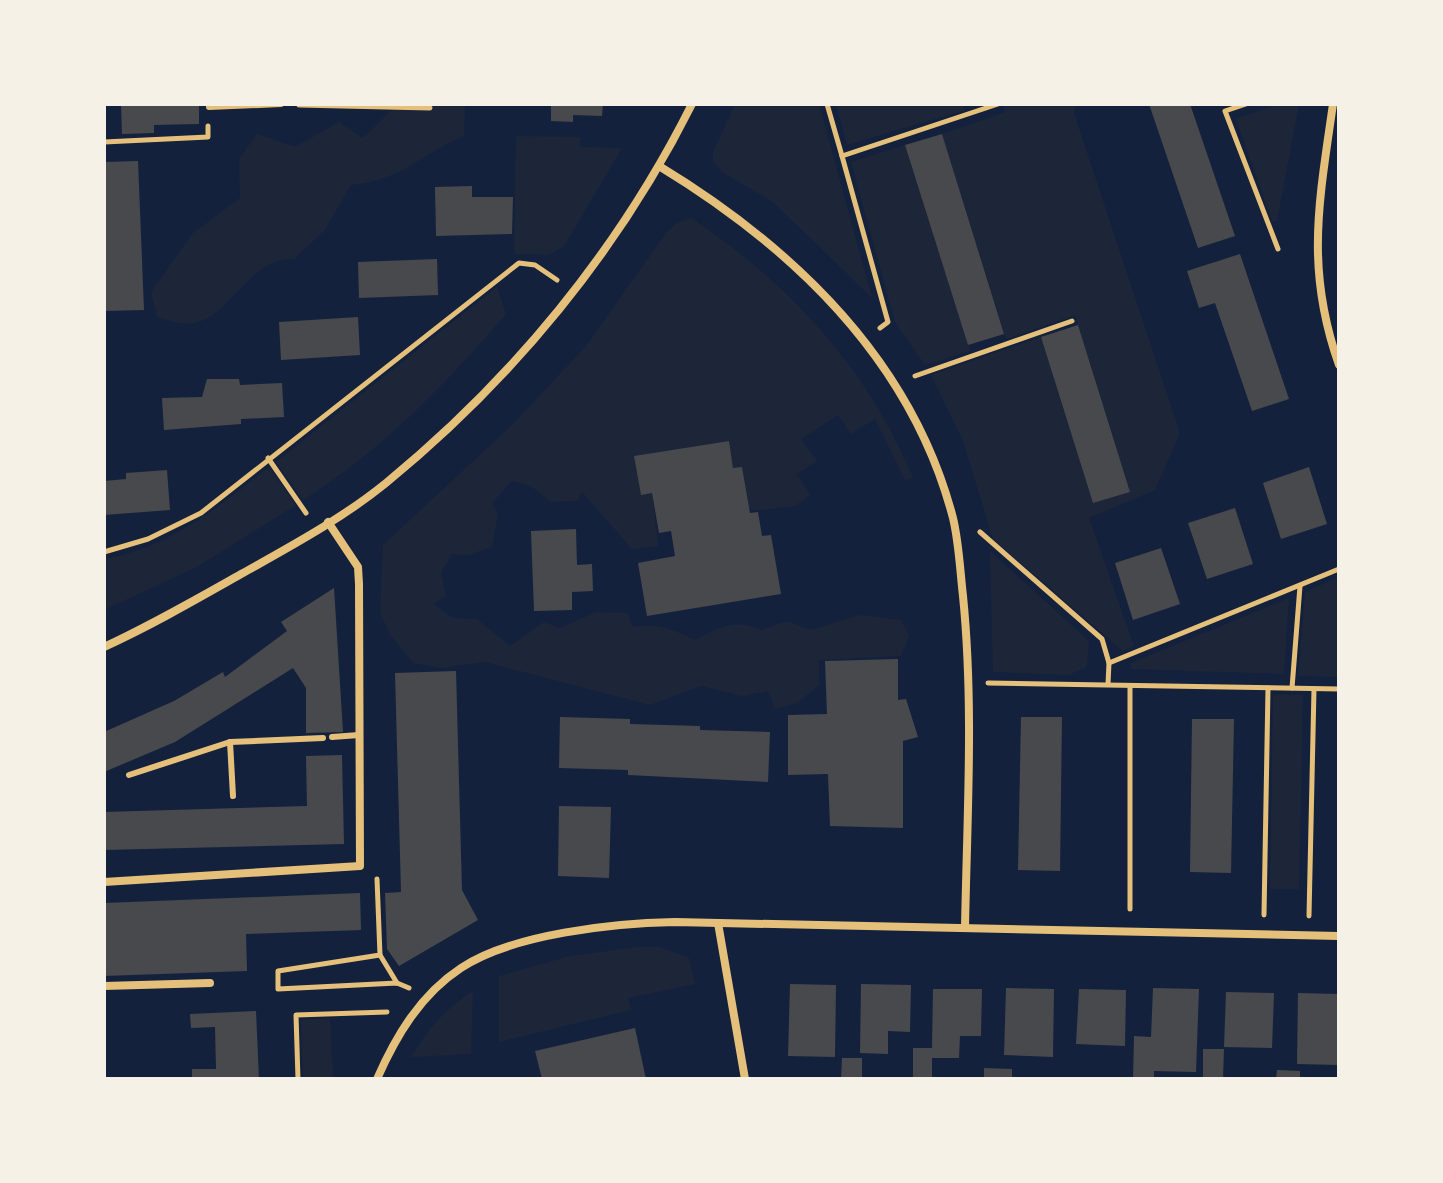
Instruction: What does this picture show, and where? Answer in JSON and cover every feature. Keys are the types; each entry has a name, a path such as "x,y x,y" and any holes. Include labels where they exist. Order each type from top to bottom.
{"street":[{"path":"104,647 160,622 328,522 384,484 471,408 572,294 659,166 692,104"},
{"path":"1333,104 1319,201 1316,260 1322,315 1339,365"},
{"path":"659,166 746,223 814,284 865,340 897,383 931,451 953,522 968,683 965,928"},
{"path":"104,882 360,866 358,567 328,522"},
{"path":"377,1079 415,1011 462,967 488,955 556,935 634,923 1339,936"},
{"path":"718,923 745,1079"},
{"path":"104,986 210,983"}],"lane":[{"path":"209,107 281,104"},
{"path":"332,737 359,735"},
{"path":"129,775 230,742 323,738"},
{"path":"230,742 233,796"}],"path":[{"path":"281,104 430,108"},
{"path":"827,104 888,322 865,340"},
{"path":"842,156 998,104"},
{"path":"1246,104 1225,111 1278,249"},
{"path":"104,142 208,137 209,107"},
{"path":"104,552 148,539 192,518 519,263 535,265 572,294"},
{"path":"897,383 1072,321"},
{"path":"268,458 301,506"},
{"path":"953,522 973,526 1102,639 1109,663 1108,684"},
{"path":"1109,663 1339,569"},
{"path":"1292,688 1300,586"},
{"path":"968,683 1339,689"},
{"path":"1130,686 1130,932"},
{"path":"1263,934 1268,688"},
{"path":"1308,935 1314,689"},
{"path":"360,866 377,877 380,955 397,983"},
{"path":"380,955 278,971 278,989 397,983 428,996"},
{"path":"298,1079 296,1015 415,1011"}],"shaded area":[{"path":"398,104 465,105 464,136 397,172 351,185 324,231 294,259 277,261 263,268 216,313 203,321 187,324 157,317 151,292 193,233 240,198 239,159 257,134 295,147 339,122 363,138"},
{"path":"735,104 819,104 872,298 773,202 722,172 713,161 713,152"},
{"path":"836,104 963,104 965,110 847,145"},
{"path":"1003,104 1076,104 1074,113 1180,433 1155,490 1089,518 1134,646 1123,651 993,539 963,441 931,375 1041,337 1093,503 1130,492 1075,315 1006,339 942,134 1005,112"},
{"path":"1278,104 1299,104 1277,221 1272,221 1236,119"},
{"path":"516,136 580,137 580,147 622,148 564,246 549,255 514,254"},
{"path":"905,145 970,351 925,365 895,322 851,162"},
{"path":"691,218 760,270 822,332 873,401 895,438 913,478 905,480 875,419 851,434 838,415 801,439 817,461 797,474 810,495 795,506 754,511 749,508 742,467 733,468 728,441 634,456 641,494 652,493 658,546 632,549 582,492 577,501 551,502 531,486 512,481 492,503 498,514 492,547 468,555 452,554 441,573 446,596 434,604 453,618 477,619 510,646 544,622 560,628 596,612 628,613 633,627 665,628 695,640 719,628 735,625 761,630 787,621 811,630 859,615 901,620 909,636 901,656 819,660 819,685 797,703 775,709 768,691 742,696 701,686 650,705 485,662 441,668 413,663 391,636 380,613 383,545 512,425 586,346 666,233 677,223"},
{"path":"497,287 506,314 460,366 386,438 303,500 276,462"},
{"path":"269,467 296,505 195,568 104,610 104,559 151,545 192,524"},
{"path":"990,551 1089,641 1087,667 1069,675 993,672"},
{"path":"1339,577 1339,677 1298,676 1305,592"},
{"path":"1289,598 1284,674 1131,669 1131,663"},
{"path":"1273,694 1303,695 1299,889 1270,889"},
{"path":"660,947 689,958 695,984 628,998 631,1010 499,1042 499,976 570,956"},
{"path":"473,991 471,1054 411,1057 438,1020"},
{"path":"330,1018 333,1079 303,1079 301,1020"}],"building":[{"path":"121,104 199,104 199,124 154,125 154,133 122,134"},
{"path":"551,104 603,104 602,116 573,115 573,122 551,121"},
{"path":"1149,104 1190,104 1235,236 1198,248"},
{"path":"942,134 1004,334 968,345 905,145"},
{"path":"138,161 144,310 104,311 104,162"},
{"path":"472,186 472,197 513,197 512,234 436,236 435,187"},
{"path":"1240,254 1289,399 1252,411 1215,303 1199,308 1187,271"},
{"path":"437,259 438,295 359,298 358,262"},
{"path":"358,317 360,355 281,360 279,322"},
{"path":"1078,325 1130,492 1093,503 1041,337"},
{"path":"207,379 239,379 240,385 282,383 284,417 241,419 241,424 164,430 162,398 202,397"},
{"path":"729,441 733,468 742,467 750,513 758,512 762,536 771,535 781,594 647,616 638,563 675,556 671,531 659,533 652,493 641,495 634,456"},
{"path":"1309,467 1327,524 1281,539 1263,483"},
{"path":"167,470 170,510 104,515 104,481 126,479 126,473"},
{"path":"1235,508 1253,564 1207,579 1188,523"},
{"path":"576,529 577,565 592,564 593,591 572,592 572,610 534,611 531,531"},
{"path":"1161,548 1180,604 1133,620 1115,563"},
{"path":"334,588 343,732 306,733 306,688 293,668 175,742 104,772 104,732 174,701 223,672 225,677 287,631 281,622"},
{"path":"898,659 898,700 906,699 918,737 903,741 903,828 830,826 828,774 788,775 788,715 827,714 825,661"},
{"path":"456,671 462,890 478,920 399,966 387,949 385,893 401,892 395,673"},
{"path":"560,717 630,719 630,724 700,726 700,730 770,732 768,782 628,775 628,770 559,768"},
{"path":"1021,717 1062,717 1060,871 1018,870"},
{"path":"1192,719 1234,719 1231,873 1190,872"},
{"path":"342,755 344,844 104,850 104,812 307,806 306,756"},
{"path":"559,806 611,807 609,878 558,876"},
{"path":"360,893 361,930 246,934 247,971 104,976 104,903"},
{"path":"790,984 836,985 835,1057 788,1056"},
{"path":"861,984 911,985 910,1032 888,1031 888,1054 860,1053"},
{"path":"1006,988 1054,989 1053,1057 1004,1055"},
{"path":"1153,988 1199,989 1196,1072 1154,1071 1154,1079 1133,1079 1134,1036 1151,1037"},
{"path":"933,989 982,989 981,1036 960,1036 959,1058 932,1058 932,1079 913,1079 913,1048 932,1048"},
{"path":"1079,989 1126,990 1125,1046 1076,1044"},
{"path":"1226,992 1274,993 1272,1048 1224,1047"},
{"path":"1298,993 1339,994 1339,1065 1297,1064"},
{"path":"256,1011 259,1079 192,1079 192,1069 216,1069 215,1027 191,1028 190,1014"},
{"path":"635,1028 646,1079 542,1079 535,1051"},
{"path":"1203,1049 1224,1049 1223,1079 1203,1079"},
{"path":"842,1058 862,1058 862,1079 841,1079"},
{"path":"984,1068 1012,1069 1012,1079 984,1079"},
{"path":"1277,1070 1300,1071 1300,1079 1276,1079"}]}
